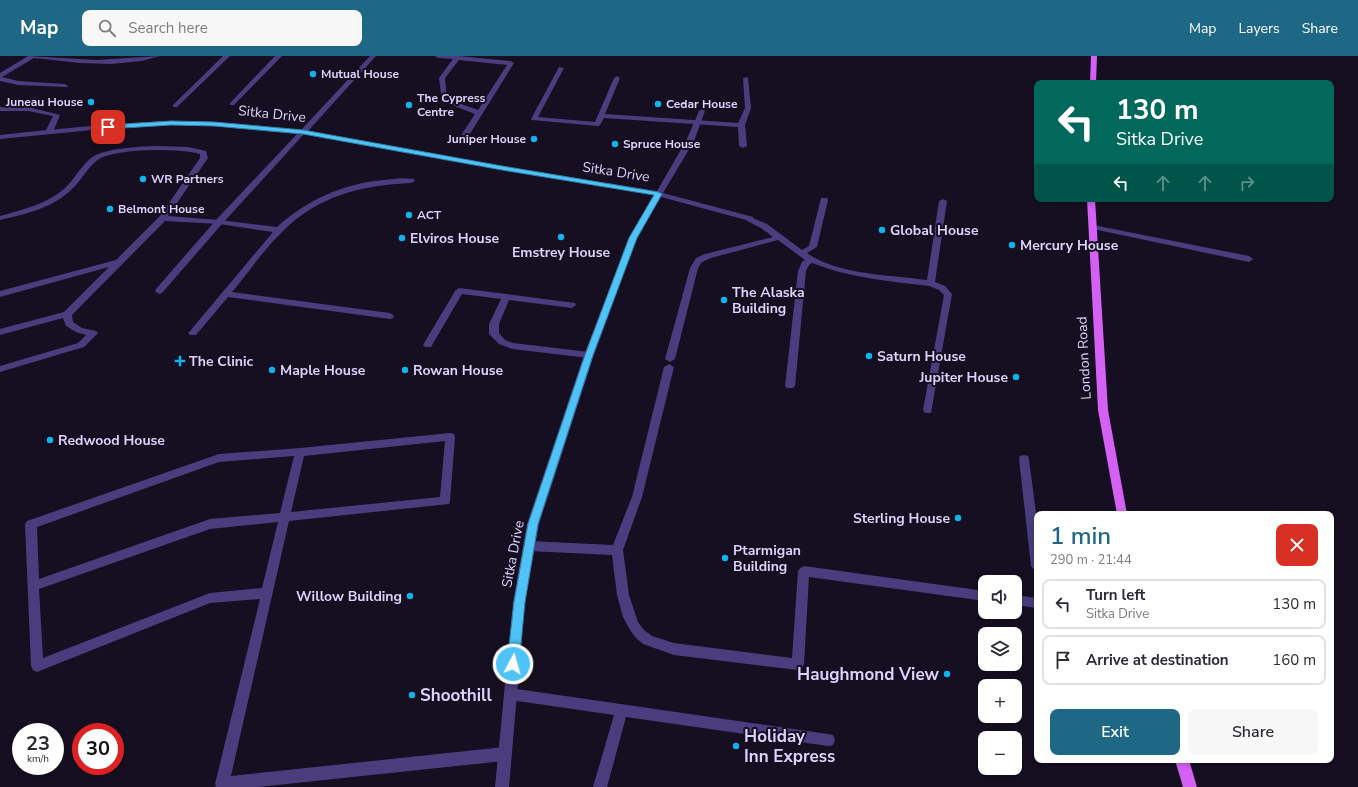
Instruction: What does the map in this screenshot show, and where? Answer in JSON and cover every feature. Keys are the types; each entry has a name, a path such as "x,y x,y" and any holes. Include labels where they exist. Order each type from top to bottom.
{"main road":[{"path":"1093,80 1094,56"},
{"name":"London Road","path":"1092,202 1103,410 1121,511"},
{"path":"1183,763 1190,787"}],"street":[{"path":"0,76 33,56 53,59 106,61 157,56"},
{"path":"175,106 227,56"},
{"path":"232,104 279,56"},
{"path":"159,292 219,222 373,56"},
{"path":"438,56 511,63 460,143"},
{"path":"457,58 442,78 444,100 479,114"},
{"path":"561,68 534,119 598,124 617,78"},
{"path":"743,146 741,125 748,108 746,78"},
{"path":"0,79 18,83 65,86"},
{"path":"0,109 28,109 57,115 49,132"},
{"path":"702,110 690,141 658,194 750,218 781,237 811,260 834,269 865,275 931,283 942,288 948,294 928,410"},
{"path":"601,116 741,125"},
{"name":"Sitka Drive","path":"1,137 171,123 214,124 303,132 502,168 658,194 633,238 589,355 533,524 519,602 502,787"},
{"path":"0,218 25,212 58,197 69,189 92,162 108,154 174,148 204,153 204,158 163,218 67,314 0,332"},
{"path":"193,333 279,230 291,217 306,206 342,191 369,184 389,181 411,181"},
{"path":"802,253 813,247 824,200"},
{"path":"931,283 943,201"},
{"path":"163,218 219,222 279,230"},
{"path":"1093,227 1249,259"},
{"path":"781,237 708,256 699,260 694,268 636,497 617,550 624,599 630,617 640,634 655,643 681,650 798,664 804,571 978,595"},
{"path":"790,386 802,271 805,264 811,260"},
{"path":"0,294 120,262"},
{"path":"428,345 459,291 572,305"},
{"path":"226,294 390,316"},
{"path":"506,297 494,324 494,334 502,342 512,346 589,355"},
{"path":"0,369 81,345 93,333 79,330 69,324 67,314"},
{"path":"33,586 210,524 445,501 450,437 300,452 219,458 31,524 33,586 37,666 210,598 267,593"},
{"path":"300,452 221,785 504,754"},
{"path":"1024,459 1034,541"},
{"path":"529,546 617,550"},
{"path":"1022,601 1034,603"},
{"path":"510,694 828,740"},
{"path":"600,787 622,710"}],"place":[{"name":"Mutual House","path":"313,74"},
{"name":"Juneau House","path":"91,102"},
{"name":"Cedar House","path":"658,104"},
{"name":"The Cypress Centre","path":"409,105"},
{"name":"Juniper House","path":"534,139"},
{"name":"Spruce House","path":"615,144"},
{"name":"WR Partners","path":"143,179"},
{"name":"Belmont House","path":"110,209"},
{"name":"ACT","path":"409,215"},
{"name":"Global House","path":"882,230"},
{"name":"Emstrey House","path":"561,237"},
{"name":"Elviros House","path":"402,238"},
{"name":"Mercury House","path":"1012,245"},
{"name":"The Alaska Building","path":"724,300"},
{"name":"Saturn House","path":"869,356"},
{"name":"The Clinic","path":"180,361"},
{"name":"Maple House","path":"272,370"},
{"name":"Rowan House","path":"405,370"},
{"name":"Jupiter House","path":"1016,377"},
{"name":"Redwood House","path":"50,440"},
{"name":"Sterling House","path":"958,518"},
{"name":"Ptarmigan Building","path":"725,558"},
{"name":"Willow Building","path":"410,596"},
{"name":"Haughmond View","path":"947,674"},
{"name":"Shoothill","path":"412,695"},
{"name":"Holiday Inn Express","path":"736,746"}],"route":[{"path":"108,127 136,124 171,123 214,124 303,132 502,168 658,194 633,238 589,355 533,524 519,602 513,664"}]}
